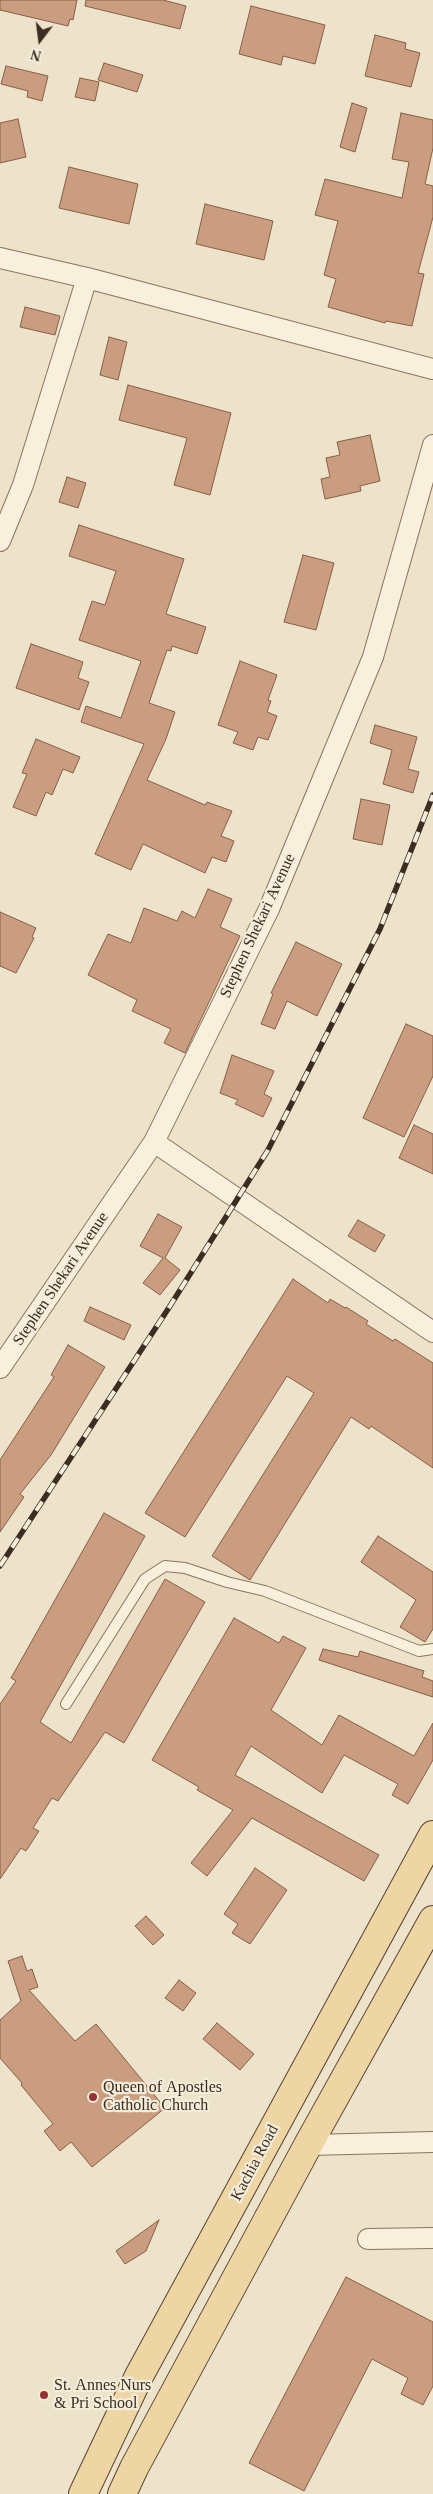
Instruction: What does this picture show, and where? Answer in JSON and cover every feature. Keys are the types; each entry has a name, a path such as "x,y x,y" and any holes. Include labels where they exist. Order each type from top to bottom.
{"main road":[{"name":"Kachia Road","path":"83,2494 90,2474 140,2376 433,1834"},
{"path":"122,2494 134,2468 308,2145 433,1920"}],"street":[{"path":"0,258 87,278 433,368"},
{"path":"0,541 23,484 87,278"},
{"name":"Stephen Shekari Avenue","path":"0,1368 154,1142 270,909 373,657 433,445"},
{"path":"154,1142 433,1332"},
{"path":"308,2145 433,2142"},
{"path":"368,2239 433,2238"}],"lane":[{"path":"66,1704 145,1579 164,1566 185,1568 227,1582 265,1591 419,1651 433,1649"}],"building":[{"path":"0,0 77,0 73,20 70,19 68,26 0,10"},
{"path":"86,0 163,0 186,6 180,29 85,6"},
{"path":"251,6 325,25 315,64 283,56 281,65 239,54"},
{"path":"375,35 406,43 405,49 420,53 411,87 365,76"},
{"path":"104,63 143,75 137,92 98,80"},
{"path":"6,66 48,76 42,101 27,97 28,91 1,84"},
{"path":"80,78 99,82 95,101 75,97"},
{"path":"352,103 367,108 355,152 340,147"},
{"path":"401,113 433,120 433,148 425,184 433,186 433,217 418,273 424,274 412,326 386,321 385,323 328,307 336,279 324,275 338,221 315,215 325,179 402,198 409,162 392,159"},
{"path":"18,119 26,157 0,163 0,123"},
{"path":"69,167 138,184 129,224 59,208"},
{"path":"205,204 273,221 264,260 196,244"},
{"path":"25,307 60,316 55,335 20,327"},
{"path":"109,337 127,342 118,380 100,375"},
{"path":"128,385 231,413 210,495 174,485 187,438 119,420"},
{"path":"370,435 380,481 360,486 361,491 325,499 321,479 330,477 326,458 340,455 337,442"},
{"path":"67,477 86,483 78,508 59,502"},
{"path":"79,525 184,559 166,614 206,627 197,654 172,646 171,651 167,650 149,703 175,712 166,739 147,780 205,805 207,802 232,811 221,836 234,841 226,862 212,857 205,873 143,844 131,870 95,854 144,744 81,722 86,706 121,718 141,661 79,640 92,601 105,605 116,571 69,556"},
{"path":"303,555 334,563 316,630 284,622"},
{"path":"31,644 83,662 78,678 89,682 79,710 16,688"},
{"path":"240,661 277,675 268,700 271,701 267,712 277,716 268,740 258,737 253,750 233,743 238,732 218,725"},
{"path":"375,725 417,737 408,769 419,772 413,793 383,784 392,750 370,743"},
{"path":"36,739 80,757 73,773 63,769 52,795 46,792 36,816 13,807 27,774 22,773"},
{"path":"361,799 390,805 382,845 353,839"},
{"path":"208,889 232,899 220,927 240,936 185,1053 164,1043 171,1029 132,1011 137,1000 88,975 108,934 131,943 144,908 177,921 182,911 195,918"},
{"path":"0,912 36,928 32,937 34,938 16,973 0,966"},
{"path":"296,942 342,964 317,1016 287,1001 275,1029 261,1024 273,994 271,993"},
{"path":"406,1024 433,1036 433,1076 404,1137 363,1118"},
{"path":"232,1055 274,1071 264,1094 272,1098 263,1117 235,1104 238,1100 220,1093"},
{"path":"414,1125 433,1134 433,1174 399,1158"},
{"path":"158,1214 182,1227 165,1258 180,1270 160,1295 143,1283 163,1258 140,1246"},
{"path":"358,1220 385,1235 375,1252 348,1236"},
{"path":"293,1279 328,1303 330,1299 346,1307 368,1321 366,1324 393,1341 395,1339 433,1363 433,1468 371,1426 369,1429 351,1417 250,1580 212,1556 314,1393 287,1376 185,1537 145,1513"},
{"path":"90,1307 131,1325 124,1340 84,1321"},
{"path":"68,1345 105,1367 51,1455 20,1494 24,1497 0,1532 0,1460 54,1377 51,1375"},
{"path":"104,1513 145,1536 40,1722 71,1743 165,1579 205,1602 124,1743 105,1732 58,1801 52,1798 33,1828 39,1831 26,1851 21,1848 0,1879 0,1704 16,1681 11,1678"},
{"path":"378,1536 433,1572 433,1629 425,1642 400,1627 416,1600 361,1562"},
{"path":"234,1618 279,1643 283,1636 306,1648 271,1710 322,1745 339,1715 414,1756 433,1723 433,1760 408,1804 392,1795 398,1784 344,1755 322,1793 251,1746 235,1775 379,1855 364,1881 252,1818 207,1876 191,1863 233,1810 197,1790 199,1787 152,1760"},
{"path":"323,1649 358,1657 360,1651 424,1671 422,1677 433,1681 433,1697 319,1660"},
{"path":"255,1868 287,1890 250,1944 232,1933 238,1924 224,1914"},
{"path":"146,1916 164,1935 153,1945 135,1926"},
{"name":"Queen of Apostles Catholic Church","path":"22,1956 27,1971 32,1969 38,1987 29,1990 75,2041 96,2024 165,2108 92,2167 71,2142 60,2151 44,2131 53,2124 21,2085 22,2083 0,2058 0,2020 21,2001 8,1961"},
{"path":"179,1980 196,1993 183,2011 165,1998"},
{"path":"217,2023 254,2054 240,2070 203,2039"},
{"path":"159,2220 146,2251 125,2264 116,2251"},
{"path":"346,2277 433,2322 433,2386 423,2405 401,2394 408,2378 372,2359 304,2491 249,2463"}],"railway":[{"path":"0,1566 170,1306 268,1150 380,929 433,795"}],"place":[{"name":"Queen of Apostles Catholic Church","path":"93,2097"},
{"name":"St. Annes Nurs & Pri School","path":"44,2395"}]}
